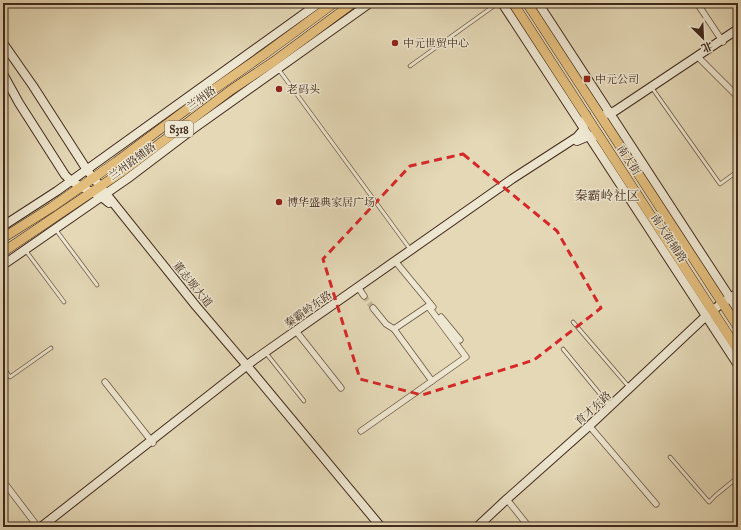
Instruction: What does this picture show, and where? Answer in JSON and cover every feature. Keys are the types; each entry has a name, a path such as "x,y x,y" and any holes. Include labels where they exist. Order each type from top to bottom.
{"main road":[{"name":"兰州路","path":"3,238 94,178 204,96 334,3"},
{"name":"兰州路","path":"3,252 96,189 231,90 276,66 353,3"},
{"name":"南大街","path":"513,3 586,115 711,315 738,350"},
{"name":"南大街","path":"527,3 597,111 730,302 738,327"}],"street":[{"name":"兰州路辅路","path":"3,226 44,201 198,88 319,3"},
{"name":"兰州路辅路","path":"3,265 104,195 276,66 370,3"},
{"name":"南大街辅路","path":"502,3 583,128 711,315 738,365"},
{"path":"697,3 722,41"},
{"name":"南大街辅路","path":"540,4 730,302 738,310"},
{"path":"609,128 611,115 738,29"},
{"path":"722,41 738,32"},
{"name":"董志塬大道","path":"3,43 33,86 87,170 94,178 96,189"},
{"path":"698,57 738,97"},
{"name":"董志塬大道","path":"3,74 19,103 59,166 71,181 81,187 96,189 104,195 194,308 381,527"},
{"path":"597,111 611,115"},
{"path":"583,128 586,115"},
{"name":"秦霸岭东路","path":"412,251 512,179 577,137 583,128"},
{"name":"秦霸岭东路","path":"46,527 266,353 361,291 396,262 514,181 579,139 589,136 599,136"},
{"path":"396,262 460,340"},
{"name":"育才东路","path":"477,527 711,315 730,302 738,293"},
{"path":"360,431 466,357 428,306 394,329"},
{"path":"373,308 386,324 394,329 432,381"},
{"name":"育才东路","path":"482,527 592,429 711,315"},
{"path":"297,332 341,388"},
{"name":"董志塬大道","path":"246,368 377,527"},
{"path":"105,382 152,442"},
{"path":"592,429 656,504"},
{"name":"秦霸岭东路","path":"41,527 152,442"},
{"path":"3,481 38,527"},
{"path":"509,502 529,527"}],"lane":[{"path":"410,66 498,3"},
{"path":"276,66 412,251"},
{"path":"652,88 720,184 738,171"},
{"path":"55,229 97,285"},
{"path":"25,249 64,302"},
{"path":"573,322 630,388"},
{"path":"3,368 10,377 51,348"},
{"path":"563,349 610,407"},
{"path":"266,353 304,401"},
{"path":"670,457 709,502 738,476"}],"highlighted area":[{"path":"463,154 557,231 601,308 534,360 422,395 360,379 323,259 410,166"}],"tunnel":[{"path":"364,296 373,308"}],"place":[{"name":"中元世贸中心","path":"395,43"},
{"name":"中元公司","path":"587,79"},
{"name":"老码头","path":"279,89"},
{"name":"博华盛典家居广场","path":"279,202"}],"district":[{"name":"秦霸岭社区","path":"607,195"}]}
